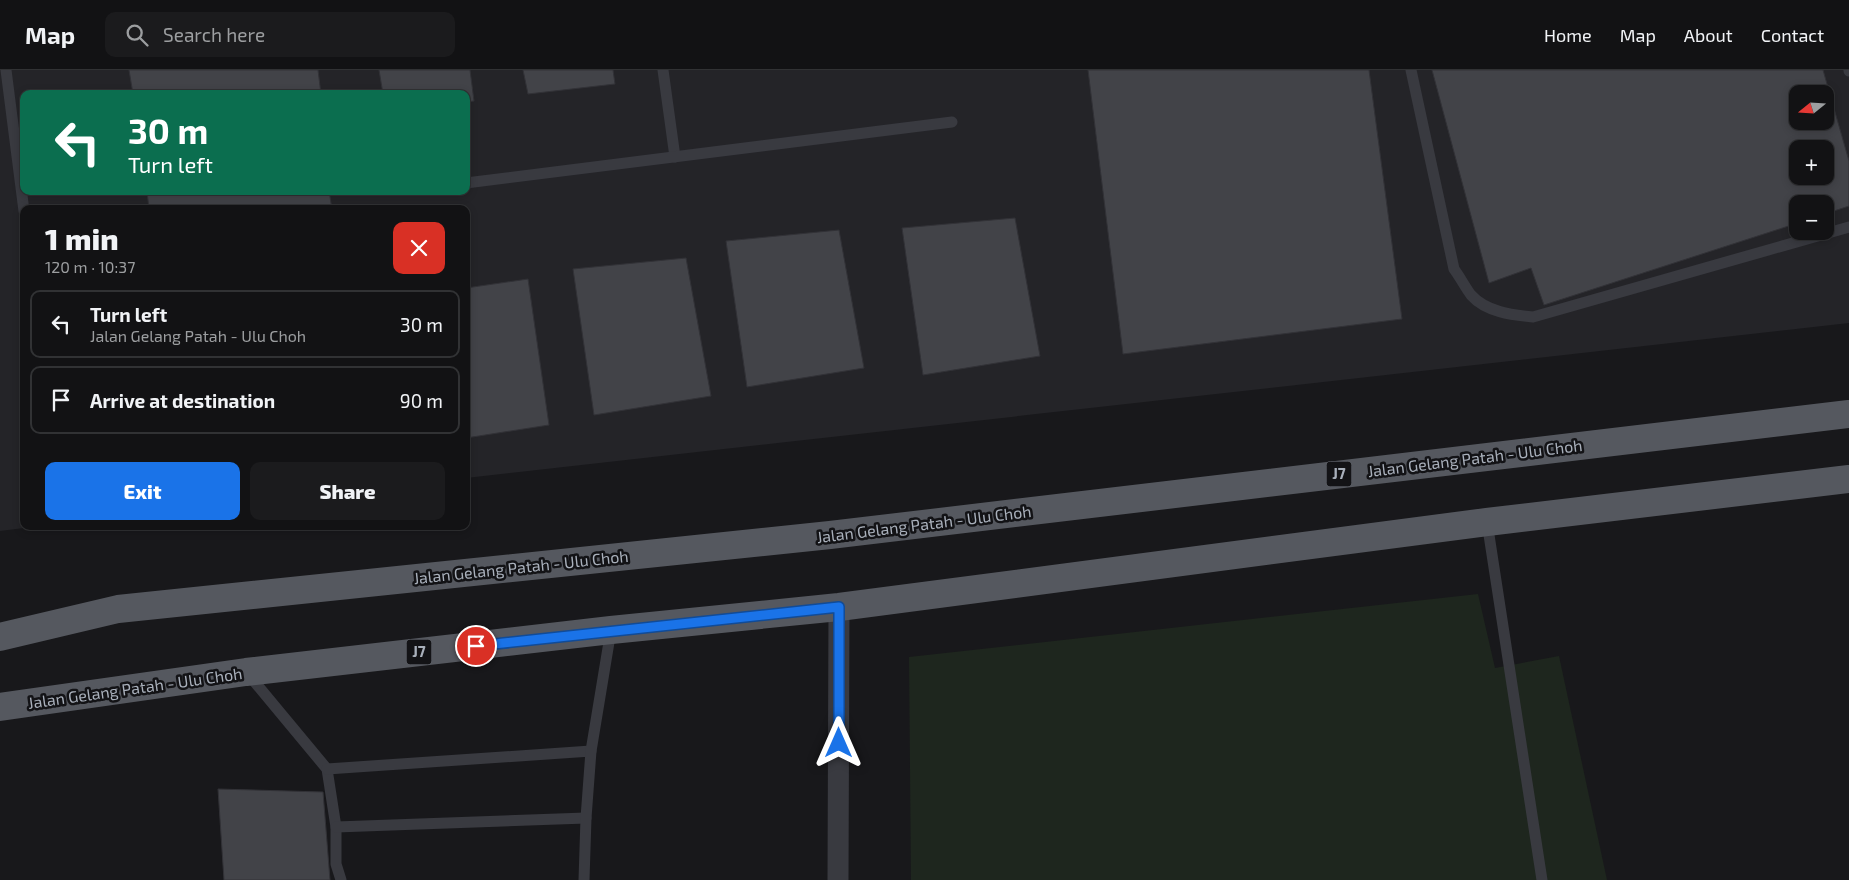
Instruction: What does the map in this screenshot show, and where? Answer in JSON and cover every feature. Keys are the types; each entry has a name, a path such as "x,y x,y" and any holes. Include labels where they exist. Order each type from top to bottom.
{"main road":[{"name":"Jalan Gelang Patah - Ulu Choh","path":"0,637 118,609 830,535 1849,414"},
{"name":"Jalan Gelang Patah - Ulu Choh","path":"0,707 246,672 611,630 839,607 1487,522 1849,479"}],"street":[{"path":"838,880 839,607"}],"lane":[{"path":"6,70 20,180"},
{"path":"663,70 675,157"},
{"path":"1411,70 1454,269 1472,296 1490,308 1510,315 1533,317 1849,227"},
{"path":"470,183 952,122"},
{"path":"1487,522 1542,880"},
{"path":"584,880 591,751 611,630"},
{"path":"246,672 327,770 336,827 336,864 341,880"},
{"path":"327,770 591,751"},
{"path":"336,827 586,818"}],"shaded area":[{"path":"0,70 1849,70 1849,323 470,478 470,205 20,205 20,528 0,531"},
{"path":"1478,594 1495,668 1559,656 1607,880 911,880 909,657"}],"building":[{"path":"129,70 318,70 320,90 132,90"},
{"path":"379,70 470,70 474,101 470,102 470,90 382,90"},
{"path":"523,70 613,70 615,84 528,94"},
{"path":"1088,70 1369,70 1402,319 1123,354"},
{"path":"1432,70 1823,70 1827,85 1789,85 1789,130 1834,130 1834,108 1849,161 1849,206 1834,211 1834,195 1789,195 1789,226 1544,305 1531,268 1489,283"},
{"path":"147,195 330,195 331,205 149,205"},
{"path":"1015,218 1040,356 923,375 902,228"},
{"path":"839,230 864,368 747,387 726,241"},
{"path":"686,258 711,396 594,415 573,269"},
{"path":"528,279 549,425 470,437 470,287"},
{"path":"218,789 323,792 330,880 224,880"}],"route":[{"path":"476,646 839,607 839,743"}]}
